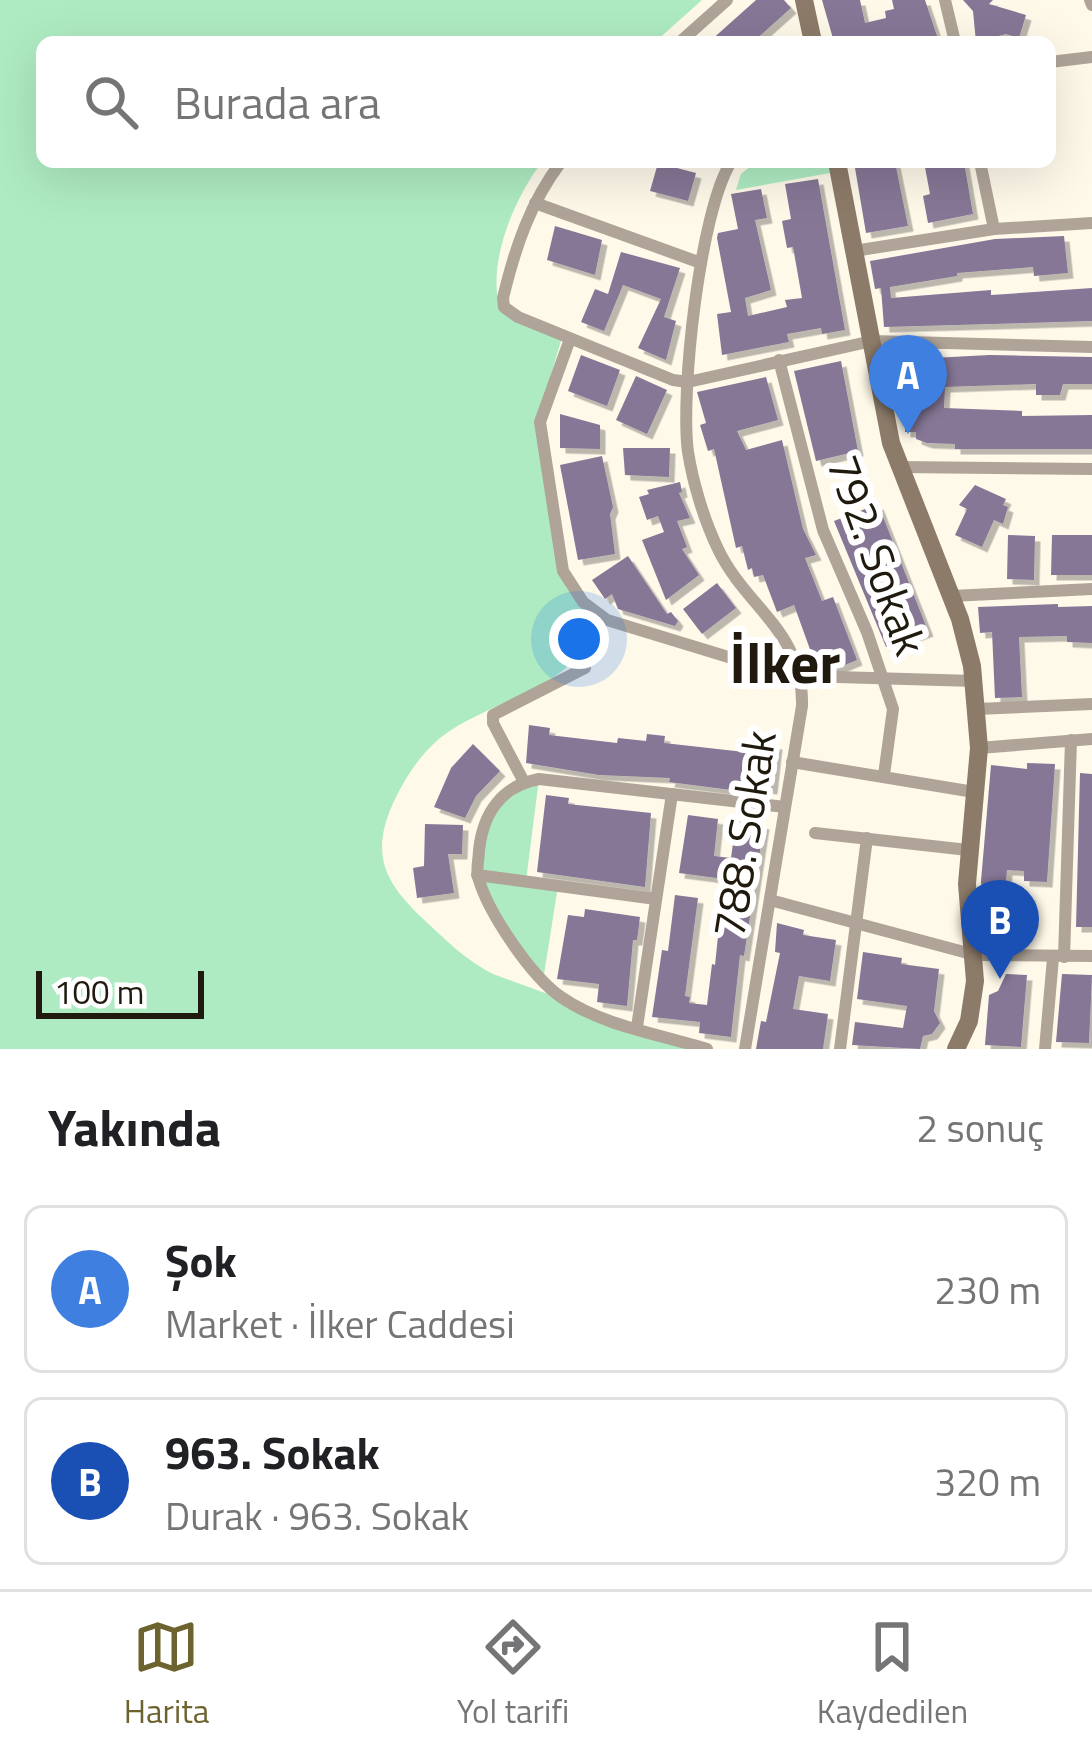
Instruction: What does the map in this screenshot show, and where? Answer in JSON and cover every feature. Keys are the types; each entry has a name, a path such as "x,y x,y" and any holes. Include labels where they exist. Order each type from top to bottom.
{"main road":[{"path":"804,0 813,36"},
{"path":"838,168 887,425 968,642 974,681 979,748 968,850 974,999 956,1049"}],"street":[{"path":"687,36 728,0"},
{"path":"945,0 954,36"},
{"path":"1056,61 1092,57"},
{"path":"557,168 535,203 513,258 504,307 518,317 673,380 688,382 872,341 1092,346"},
{"name":"788. Sokak","path":"728,168 701,263 688,382 688,454 710,528 730,571 783,638 803,676 802,706 745,1049"},
{"path":"981,168 994,229"},
{"path":"535,203 701,263"},
{"path":"854,251 994,229 1092,223"},
{"path":"570,339 540,422 558,556 570,586 607,620 803,676 974,681"},
{"name":"792. Sokak","path":"779,360 823,530 892,709 884,776"},
{"path":"899,466 1092,469"},
{"path":"951,596 1092,589"},
{"path":"524,782 493,716 585,668"},
{"path":"976,709 1092,704"},
{"path":"979,748 1092,739"},
{"path":"1045,1049 1058,958 1071,740"},
{"path":"792,762 974,792"},
{"path":"707,1049 582,1010 556,994 528,965 477,875 484,821 502,797 538,779 785,807"},
{"path":"637,1028 672,794"},
{"path":"815,833 968,850"},
{"path":"840,1049 867,838"},
{"path":"477,875 656,899"},
{"path":"770,900 975,955 1092,956"}],"green space":[{"path":"0,0 702,0 662,36 36,36 36,168 538,168 506,230 497,287 499,304 563,334 537,423 559,571 589,615 576,636 585,647 555,677 458,726 427,751 396,797 387,819 383,856 405,900 470,960 493,974 699,1049 0,1049"},
{"path":"748,168 830,168 830,173 736,190"},
{"path":"539,779 526,881 558,886 543,981 528,965 477,875 491,809"}],"building":[{"path":"756,0 784,0 791,8 760,36 716,36"},
{"path":"822,0 860,0 865,23 886,18 885,11 894,9 892,0 925,0 937,36 832,36"},
{"path":"963,0 993,0 989,4 1026,15 1020,36 975,36 973,11"},
{"path":"657,168 696,173 688,201 650,191"},
{"path":"855,168 896,168 908,226 866,233"},
{"path":"925,168 965,168 973,214 928,223 923,196 930,194"},
{"path":"818,179 845,330 822,334 821,328 787,334 789,342 722,355 717,314 731,312 717,238 718,233 738,229 731,194 761,189 767,218 755,220 771,290 745,298 748,316 787,307 785,300 802,298 793,247 787,248 782,221 791,219 785,184"},
{"path":"555,226 602,240 595,275 547,260"},
{"path":"1064,236 1068,273 1034,276 1033,267 957,273 890,287 891,298 1092,288 1092,321 884,327 881,288 875,289 870,261 995,239"},
{"path":"621,252 680,268 664,317 676,321 666,360 638,348 661,299 623,285 604,331 581,322 595,289 608,294"},
{"path":"581,355 620,370 607,406 568,391"},
{"path":"1092,357 1092,384 1063,384 1060,395 1036,395 1036,384 945,387 944,408 1022,411 1022,416 1092,415 1092,449 955,449 955,444 927,443 916,439 916,432 905,432 906,393 895,393 895,360"},
{"path":"841,361 858,451 816,461 794,371"},
{"path":"636,376 667,390 647,434 616,420"},
{"path":"766,377 778,420 737,431 746,450 782,440 803,529 816,555 805,558 822,601 833,597 857,660 840,667 816,666 794,605 777,612 763,575 754,577 752,568 748,570 742,546 736,548 714,449 708,451 700,425 706,423 697,392"},
{"path":"560,414 600,425 600,449 560,448"},
{"path":"623,448 670,448 669,477 625,475"},
{"path":"602,456 613,507 615,554 578,560 560,465"},
{"path":"680,482 679,493 690,518 677,521 687,547 682,549 699,575 666,600 642,540 664,532 658,516 647,520 639,497 649,494 647,490"},
{"path":"975,485 1006,499 1003,505 1008,507 1003,524 994,520 982,547 955,535 967,509 959,505"},
{"path":"878,504 928,631 886,647 834,521"},
{"path":"1008,535 1035,536 1034,580 1007,579"},
{"path":"1052,535 1092,535 1092,575 1051,575"},
{"path":"628,556 667,614 671,612 678,621 675,626 618,609 612,594 605,599 592,580"},
{"path":"717,583 736,608 702,634 683,609"},
{"path":"1092,606 1092,643 1067,642 1067,636 1019,637 1022,697 995,698 992,632 980,633 978,607"},
{"path":"529,725 550,728 549,735 617,743 618,738 646,741 647,734 665,736 664,743 753,753 755,742 777,744 772,789 739,785 739,791 669,782 670,778 599,775 526,763"},
{"path":"473,744 500,771 476,796 465,818 434,807 451,768"},
{"path":"1027,763 1055,764 1047,882 1024,881 1024,871 1007,870 1005,894 1030,895 1029,929 984,927 981,881 991,765 1027,769"},
{"path":"1080,773 1092,774 1092,927 1076,927"},
{"path":"546,795 569,798 568,804 651,813 645,887 537,872"},
{"path":"688,815 718,819 714,856 731,858 736,821 764,824 744,956 740,955 731,1037 699,1033 700,1022 652,1017 675,895 698,898 685,996 690,997 689,1003 707,1005 715,965 724,879 679,873"},
{"path":"425,824 463,825 462,854 448,854 454,893 417,898 413,868 424,866"},
{"path":"585,909 640,917 637,940 633,940 627,1006 597,1002 599,984 557,979 568,915 584,917"},
{"path":"777,923 804,930 803,935 836,940 830,981 799,976 793,1009 828,1014 823,1049 756,1049 780,953 775,952"},
{"path":"863,952 939,969 934,1011 940,1023 932,1034 923,1036 920,1049 852,1045 855,1022 903,1028 907,1006 857,999"},
{"path":"1006,974 1027,975 1021,1047 985,1045 989,995 998,991"},
{"path":"1062,974 1092,975 1089,1043 1056,1042"}],"place":[{"name":"Şok","path":"908,434"},
{"name":"963. Sokak","path":"1000,979"}],"district":[{"name":"İlker","path":"785,663"}]}
